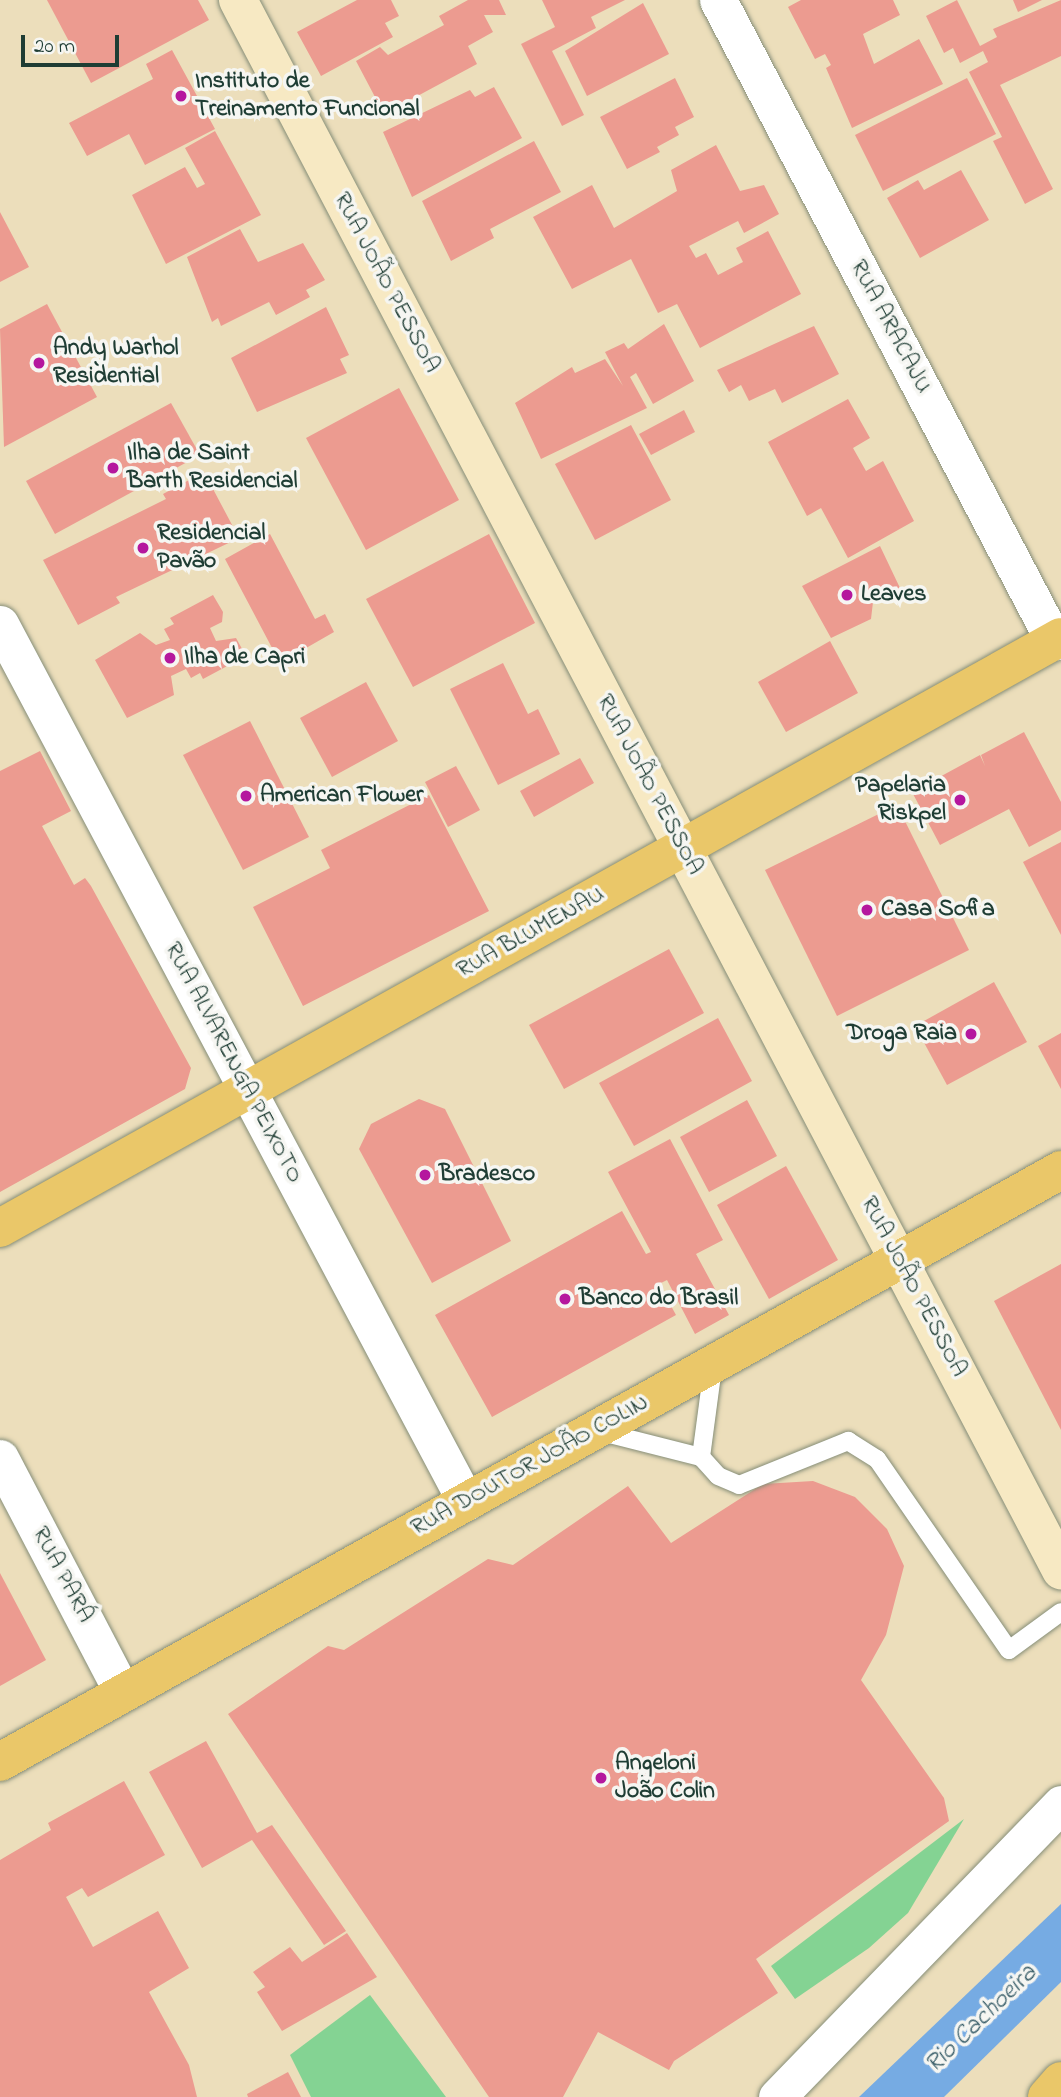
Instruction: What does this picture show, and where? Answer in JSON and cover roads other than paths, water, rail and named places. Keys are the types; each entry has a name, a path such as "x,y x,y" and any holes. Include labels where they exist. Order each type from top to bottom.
{"main road":[{"name":"RUA BLUMENAU","path":"0,1228 682,848 1059,644"},
{"name":"RUA DOUTOR JOÃO COLIN","path":"0,1762 1061,1170"},
{"path":"1047,2097 1061,2081"}],"street":[{"name":"RUA JOÃO PESSOA","path":"238,0 898,1260 1052,1533 1061,1570"},
{"name":"RUA ARACAJU","path":"719,0 1059,644"},
{"name":"RUA ALVARENGA PEIXOTO","path":"0,624 466,1502"},
{"name":"RUA PARÁ","path":"0,1458 123,1693"},
{"path":"777,2097 1061,1804"}],"lane":[{"path":"701,1457 713,1363"},
{"path":"595,1430 701,1457 718,1476 739,1485 848,1441 877,1459 1009,1650 1061,1612"}],"water":[{"name":"Rio Cachoeira","path":"1061,1904 1061,1982 944,2097 859,2097"}],"place":[{"name":"Instituto de Treinamento Funcional","path":"181,96"},
{"name":"Andy Warhol Residential","path":"39,363"},
{"name":"Ilha de Saint Barth Residencial","path":"113,468"},
{"name":"Residencial Pavão","path":"143,548"},
{"name":"Leaves","path":"847,595"},
{"name":"Ilha de Capri","path":"170,658"},
{"name":"American Flower","path":"246,796"},
{"name":"Papelaria Riskpel","path":"960,800"},
{"name":"Casa Sofia","path":"867,910"},
{"name":"Droga Raia","path":"971,1034"},
{"name":"Bradesco","path":"425,1175"},
{"name":"Banco do Brasil","path":"565,1299"},
{"name":"Angeloni João Colin","path":"601,1778"}]}
